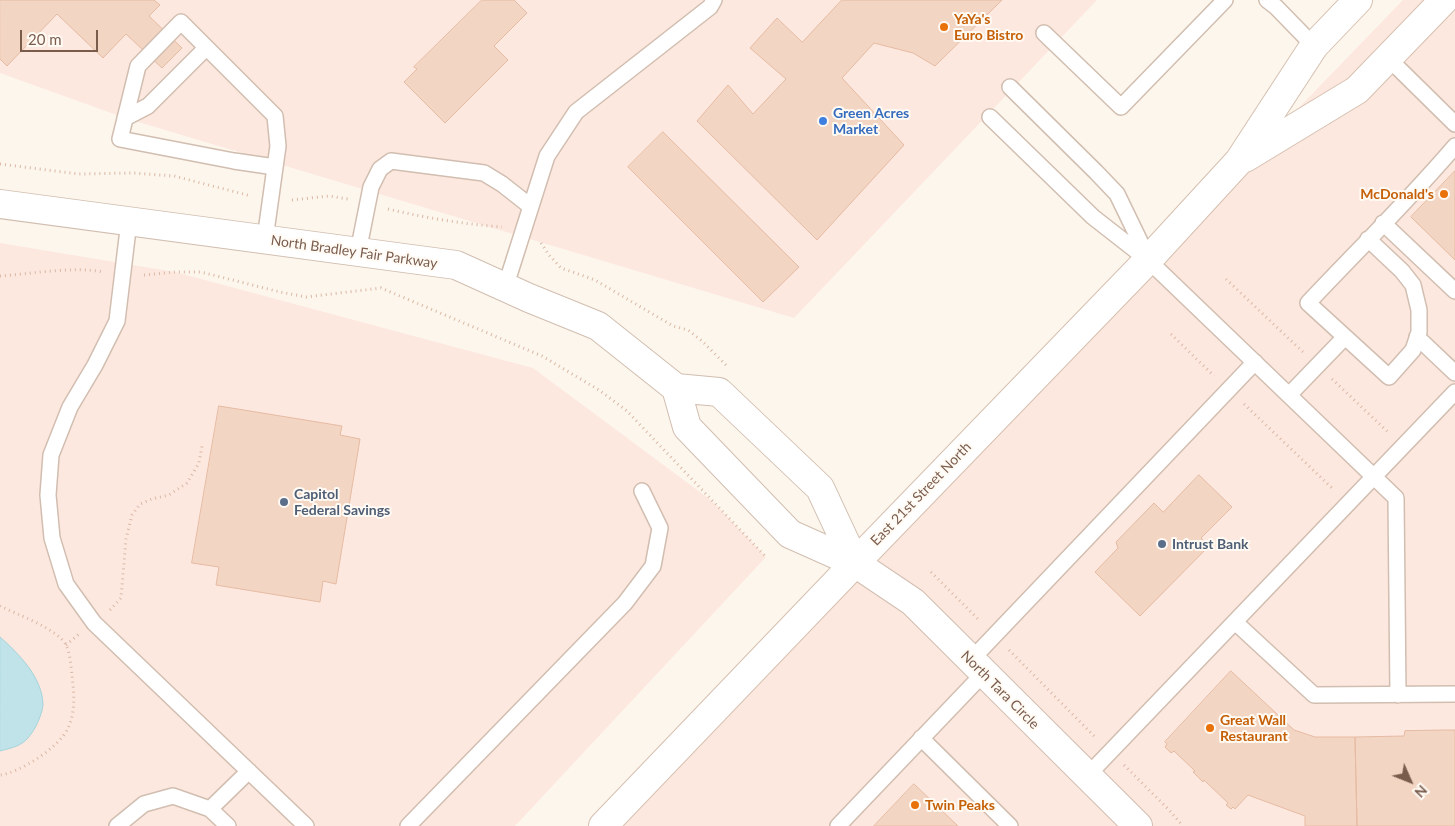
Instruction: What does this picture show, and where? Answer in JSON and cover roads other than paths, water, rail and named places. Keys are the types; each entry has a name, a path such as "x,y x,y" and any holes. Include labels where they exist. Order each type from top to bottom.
{"street":[{"name":"East 21st Street North","path":"603,826 1148,260 1239,161 1314,46 1358,0"},
{"name":"East 21st Street North","path":"1239,161 1357,90 1444,0"},
{"name":"North Bradley Fair Parkway","path":"0,204 456,265 505,288 598,326 676,388"},
{"path":"676,388 719,392 820,488 855,563 790,534 687,427 676,388"},
{"name":"North Tara Circle","path":"855,563 913,602 1138,826"}],"lane":[{"path":"505,288 547,156 576,112 710,7 714,0"},
{"path":"1044,33 1121,107 1225,0"},
{"path":"1267,0 1314,46"},
{"path":"265,239 278,146 275,116 181,22 138,66 120,139 275,167"},
{"path":"125,118 148,106 206,48"},
{"path":"1388,58 1455,124"},
{"path":"1010,88 1116,194 1148,260"},
{"path":"990,117 1093,217 1148,260 1396,498 1398,695"},
{"path":"1368,239 1402,271 1413,285 1419,310 1419,332 1413,350 1389,377 1308,303 1455,146"},
{"path":"358,252 371,187 380,169 392,161 484,173 502,184 530,206"},
{"path":"129,221 117,321 95,365 70,407 51,455 48,495 52,538 66,584 94,623 306,826"},
{"path":"1383,223 1455,291"},
{"path":"1289,395 1345,337"},
{"path":"1417,337 1455,374"},
{"path":"838,826 921,738 977,666 994,636 1255,362"},
{"path":"1087,776 1455,392"},
{"path":"408,826 625,603 653,566 660,528 642,491"},
{"path":"1235,622 1314,695 1455,694"},
{"path":"921,738 1010,826"},
{"path":"210,809 249,771"},
{"path":"117,826 144,804 173,796 210,809 228,826"}],"water":[{"path":"0,637 15,651 34,675 42,694 43,704 42,712 29,737 18,746 0,751"}],"place":[{"name":"YaYa's Euro Bistro","path":"944,27"},
{"name":"Green Acres Market","path":"823,121"},
{"name":"McDonald's","path":"1444,194"},
{"name":"Capitol Federal Savings","path":"284,502"},
{"name":"Intrust Bank","path":"1162,544"},
{"name":"Great Wall Restaurant","path":"1210,728"},
{"name":"Twin Peaks","path":"915,805"}]}
